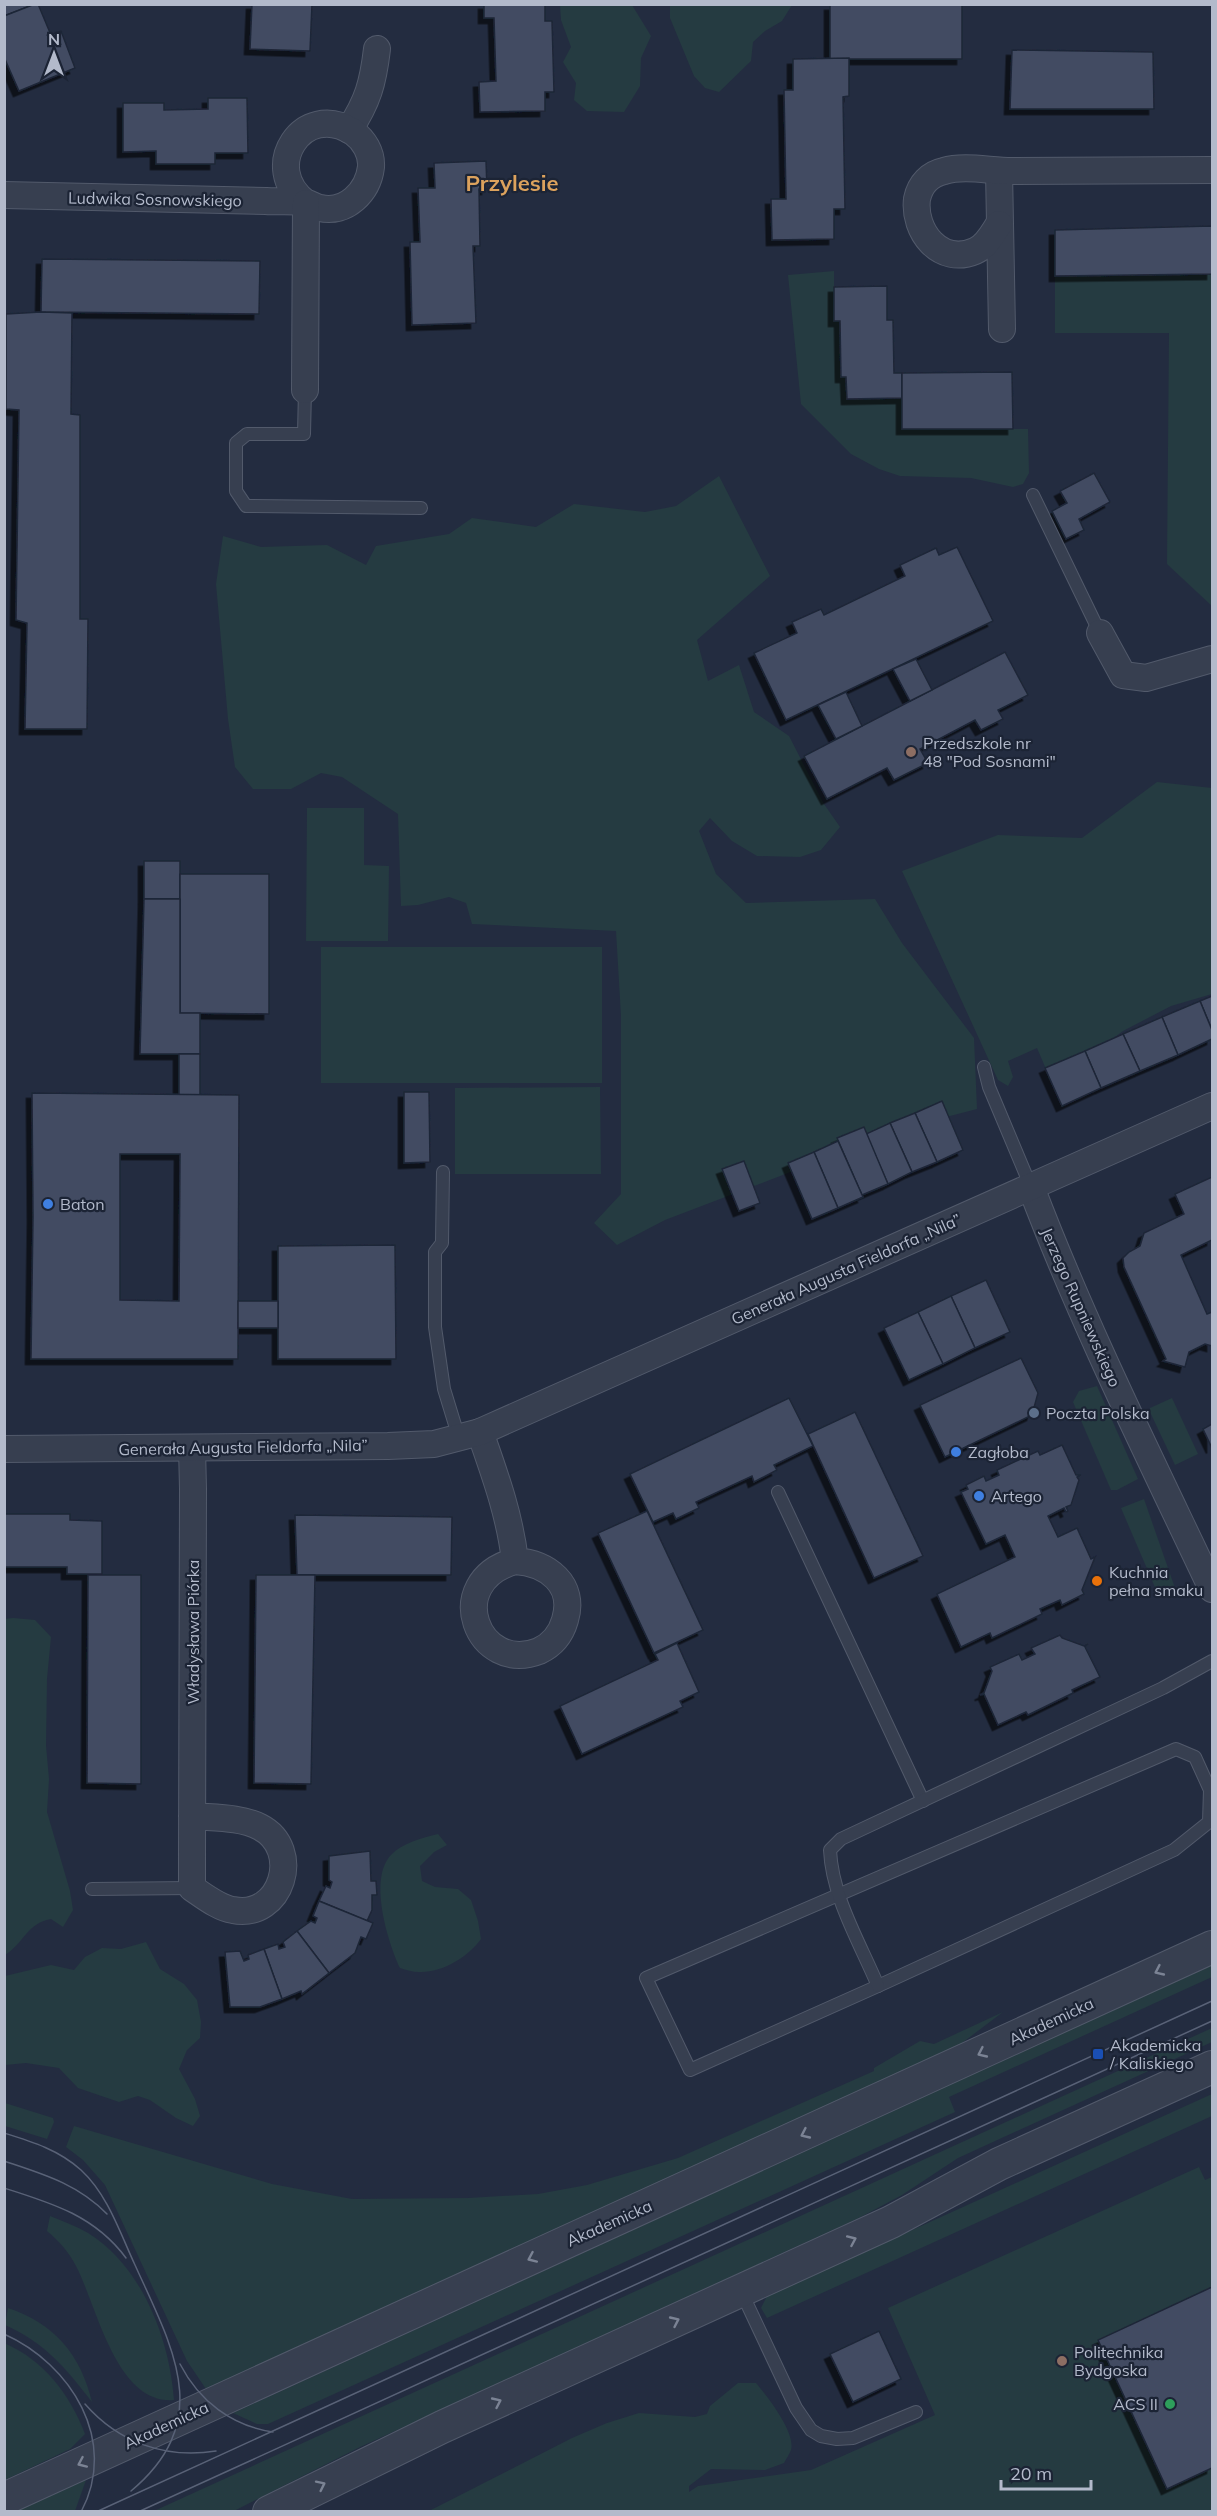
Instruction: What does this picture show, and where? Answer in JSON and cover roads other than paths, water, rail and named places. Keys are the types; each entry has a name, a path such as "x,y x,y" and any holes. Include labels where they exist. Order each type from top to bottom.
{"street":[{"path":"304,390 306,203 297,196 289,183 285,165 290,147 299,134 323,123 342,125 349,130 369,95 374,81 377,49"},
{"name":"Ludwika Sosnowskiego","path":"4,195 306,203 320,208 333,208 347,204 360,195 370,177 371,163 368,151 360,137 349,130"},
{"path":"999,224 987,242 975,251 958,254 944,251 930,244 920,228 916,210 923,183 932,175 945,170 959,169 999,171 1212,170"},
{"path":"999,171 1002,329"},
{"path":"1101,633 1110,656 1123,675 1146,678 1212,659"},
{"name":"Generała Augusta Fieldorfa „Nila”","path":"4,1449 388,1446 434,1444 470,1435 1212,1106"},
{"name":"Jerzego Rupniewskiego","path":"1030,1186 1054,1250 1112,1377 1206,1561 1212,1589"},
{"path":"470,1435 506,1506 515,1561"},
{"name":"Władysława Piórka","path":"192,1448 192,1888"},
{"path":"192,1816 250,1823 261,1827 272,1834 278,1844 285,1871 271,1899 262,1906 250,1910 232,1910 192,1888"},
{"name":"Akademicka","path":"4,2499 1212,1947"},
{"path":"269,2511 368,2462 891,2222 999,2164 1212,2067"}],"lane":[{"path":"304,390 304,435 247,434 236,442 236,491 246,507 421,508"},
{"path":"1033,495 1101,633"},
{"path":"984,1067 989,1087 1030,1186"},
{"path":"443,1172 442,1244 435,1251 435,1327 444,1389 470,1435"},
{"path":"778,1492 923,1801"},
{"path":"878,1986 831,1870 830,1850 840,1839 1163,1688 1212,1661"},
{"path":"1176,1749 1195,1757 1210,1790 1209,1822 1174,1850 690,2070 646,1978 839,1894 1176,1749"},
{"path":"92,1889 192,1888"},
{"path":"740,2290 796,2408 812,2430 820,2436 837,2439 853,2438 916,2412"}],"tram line":[{"path":"96,2512 1212,2001"},
{"path":"138,2512 1212,2021"},
{"path":"4,2133 55,2152 73,2163 90,2180 99,2191 118,2227 162,2325 179,2382 179,2410 173,2437 157,2464 131,2491"},
{"path":"4,2161 72,2187 107,2214"},
{"path":"4,2188 39,2199 86,2221 101,2231 126,2258"},
{"path":"4,2334 28,2347 50,2364 68,2385 82,2408 91,2432 94,2458 91,2485 81,2512"},
{"path":"180,2364 197,2389 218,2410 244,2424 273,2432"},
{"path":"85,2404 113,2429 144,2445 179,2453 216,2451"}],"place":[{"name":"Przedszkole nr 48 \"Pod Sosnami\"","path":"911,752"},
{"name":"Baton","path":"48,1204"},
{"name":"Poczta Polska","path":"1034,1413"},
{"name":"Zagłoba","path":"956,1452"},
{"name":"Artego","path":"979,1496"},
{"name":"Kuchnia pełna smaku","path":"1097,1581"},
{"name":"Akademicka / Kaliskiego","path":"1098,2054"},
{"name":"Politechnika Bydgoska","path":"1062,2361"},
{"name":"ACS II","path":"1170,2404"}],"district":[{"name":"Przylesie","path":"512,183"}]}
